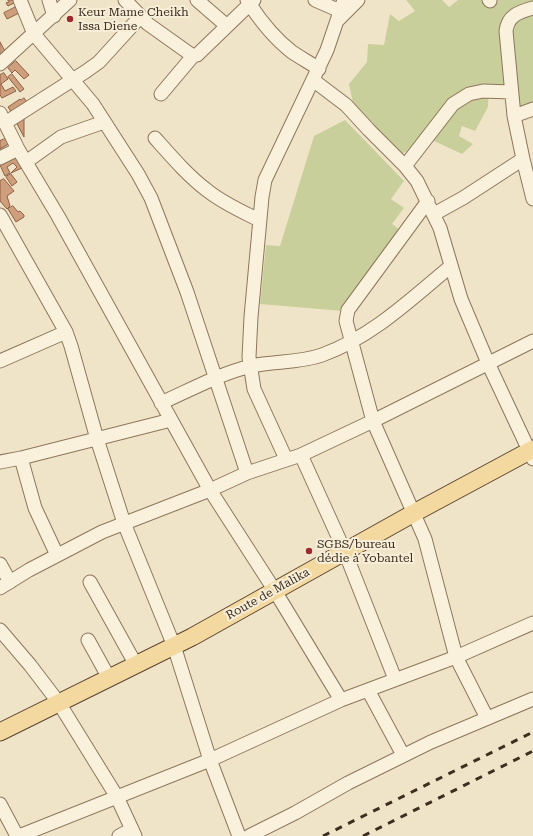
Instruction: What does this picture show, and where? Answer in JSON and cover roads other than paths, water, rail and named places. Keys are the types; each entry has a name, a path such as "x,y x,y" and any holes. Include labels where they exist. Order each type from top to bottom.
{"main road":[{"name":"Route de Malika","path":"0,732 174,646 414,513 532,453"}],"street":[{"path":"20,0 34,34 93,104 138,174 151,198 187,292 217,378 247,473"},
{"path":"49,0 54,16"},
{"path":"0,64 70,0"},
{"path":"124,0 140,17 192,56"},
{"path":"197,0 227,26"},
{"path":"315,0 340,11"},
{"path":"286,460 254,389 249,357 259,220 263,190 265,180 328,50 340,11 358,0"},
{"path":"160,94 192,56 197,55 250,1 272,33 316,74 405,166 417,181 434,214 461,299 488,363 532,453"},
{"path":"531,7 518,12 507,23 506,31 514,116 533,199"},
{"path":"140,17 99,62 72,80 3,118 18,149 58,216 210,490 275,591 341,700"},
{"path":"405,166 454,104 469,94 483,91 511,92"},
{"path":"514,116 533,109"},
{"path":"26,162 61,137 104,122"},
{"path":"155,138 195,180 208,191 227,204 259,220"},
{"path":"0,158 18,149"},
{"path":"434,214 464,198 523,159"},
{"path":"428,201 348,310 346,321 374,421 425,539 456,657 486,718"},
{"path":"0,215 4,233 66,332 79,370 97,439 124,523 174,646 210,760 239,836"},
{"path":"161,403 217,378 250,366 309,359 352,342 406,304 451,266"},
{"path":"0,361 66,332"},
{"path":"0,564 5,585 56,555 102,532 210,490 247,473 301,455 374,421 488,363 533,342"},
{"path":"0,462 171,420"},
{"path":"301,455 345,552 395,679"},
{"path":"21,458 35,508 56,555"},
{"path":"90,582 136,665"},
{"path":"0,804 18,836 210,760 341,700 456,657 533,623"},
{"path":"0,630 30,665 58,703 117,797 134,833 119,836"},
{"path":"88,640 109,678"},
{"path":"368,690 403,755"},
{"path":"249,836 403,755 533,699"}],"railway":[{"path":"323,836 533,732"},
{"path":"363,836 533,751"}],"place":[{"name":"Keur Mame Cheikh Issa Diene","path":"70,19"},
{"name":"SGBS/bureau dédie à Yobantel","path":"309,551"}]}
